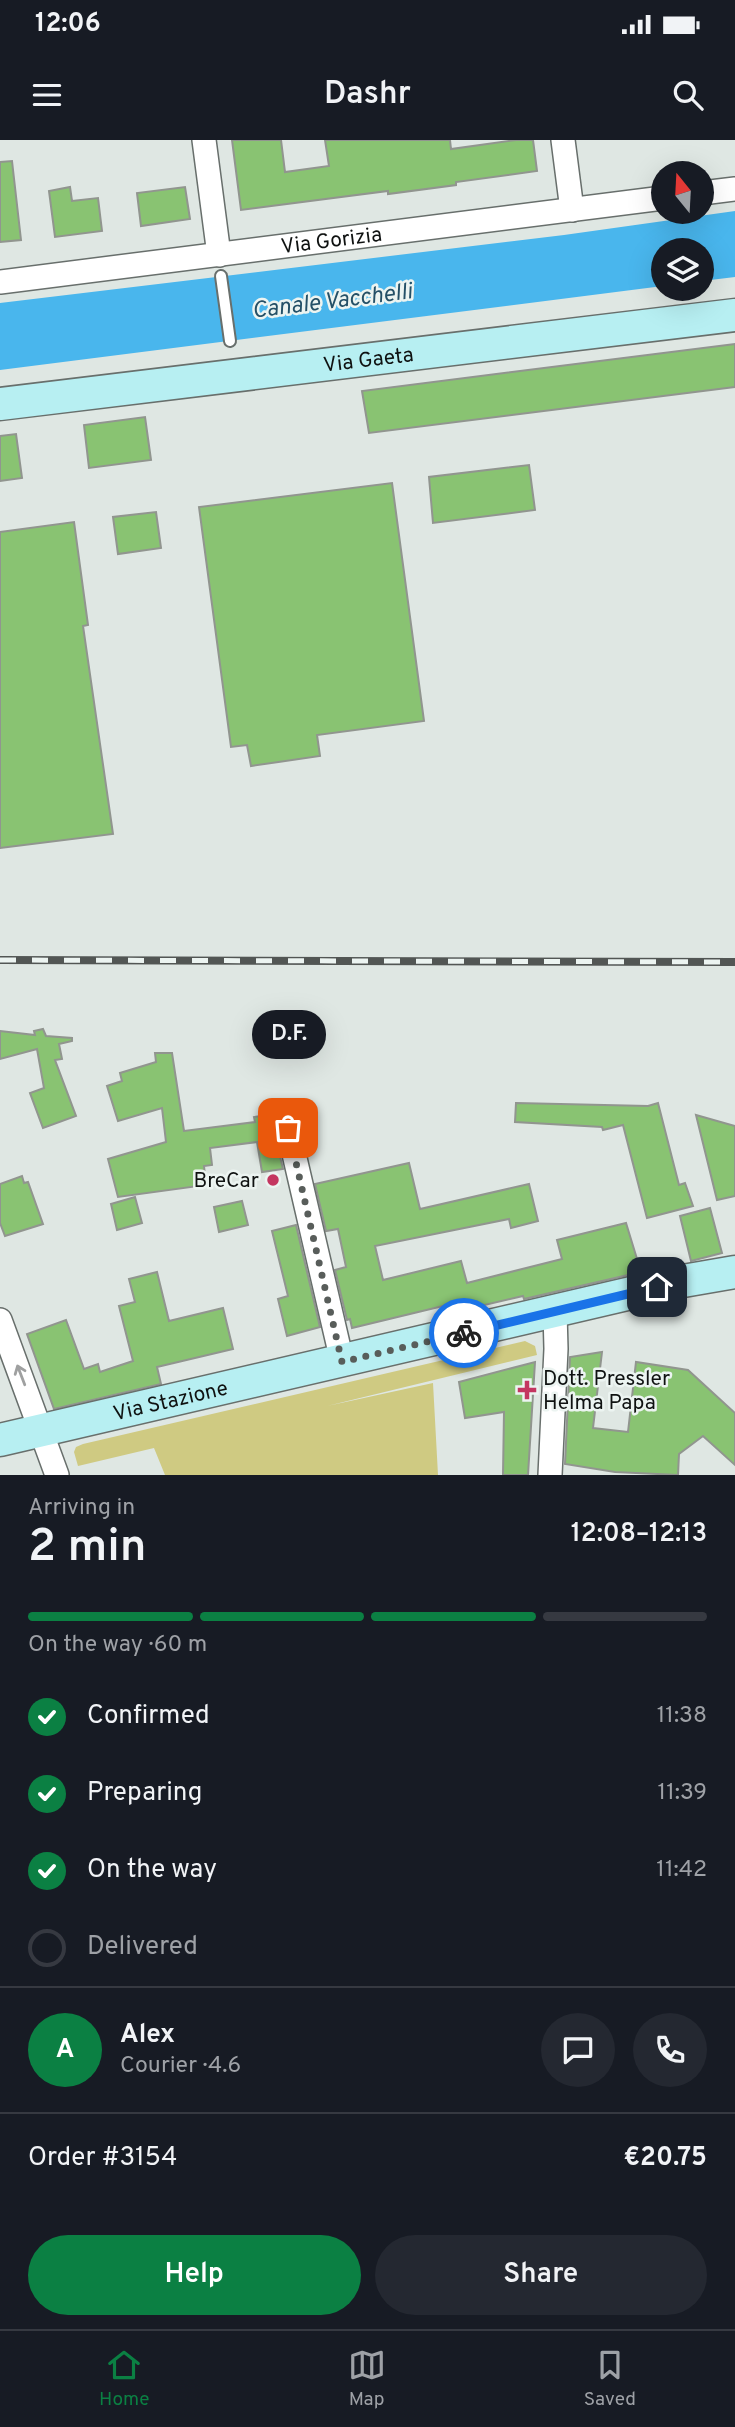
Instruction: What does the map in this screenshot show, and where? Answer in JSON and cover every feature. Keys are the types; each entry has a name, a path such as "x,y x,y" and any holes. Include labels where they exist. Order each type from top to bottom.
{"street":[{"path":"204,140 220,266"},
{"path":"563,140 572,210"},
{"path":"714,192 735,189"},
{"name":"Via Gorizia","path":"0,282 220,266 651,200"},
{"name":"Via Gaeta","path":"0,404 735,314"},
{"path":"288,1128 342,1362"},
{"name":"Via Stazione","path":"0,1440 683,1281 735,1272"},
{"path":"550,1475 556,1349 555,1312"},
{"path":"0,1320 57,1475"}],"lane":[{"path":"220,266 230,341"}],"shaded area":[{"path":"525,1341 535,1346 537,1355 327,1406 433,1383 438,1475 165,1475 154,1448 78,1466 74,1452 76,1447 83,1444"}],"water":[{"name":"Canale Vacchelli","path":"735,211 735,277 714,280 714,238 651,238 651,288 0,370 0,303 651,223 714,224 714,214"}],"building":[{"path":"232,140 281,140 285,172 329,166 325,140 450,140 451,149 533,140 537,171 388,194 388,191 241,210"},
{"path":"12,161 21,240 0,242 0,162"},
{"path":"70,187 72,201 98,198 102,231 55,237 49,191"},
{"path":"185,187 190,219 141,226 137,193"},
{"path":"735,344 735,387 369,433 362,391"},
{"path":"145,417 151,460 89,468 84,425"},
{"path":"16,434 22,478 0,481 0,436"},
{"path":"529,465 535,510 433,523 429,477"},
{"path":"392,483 424,721 317,735 320,756 251,766 247,745 231,747 199,507"},
{"path":"156,512 161,548 118,554 113,517"},
{"path":"74,522 88,625 83,626 113,834 0,848 0,532"},
{"path":"43,1029 46,1036 72,1038 72,1041 59,1044 62,1059 55,1060 76,1116 43,1128 30,1093 44,1088 37,1049 0,1059 0,1031 35,1035 34,1031"},
{"path":"155,1053 172,1053 184,1131 255,1122 254,1117 276,1114 274,1131 283,1169 262,1172 257,1142 210,1148 212,1165 204,1166 206,1185 118,1197 108,1159 166,1142 162,1108 118,1121 107,1086 122,1081 120,1073 156,1062"},
{"path":"516,1103 648,1106 658,1103 679,1185 685,1183 693,1206 647,1218 623,1125 603,1130 602,1127 515,1122"},
{"path":"696,1115 735,1126 735,1196 717,1200"},
{"path":"409,1163 420,1209 529,1184 538,1221 511,1228 509,1219 375,1246 383,1280 461,1261 467,1283 562,1259 557,1240 626,1223 641,1272 524,1299 523,1296 445,1317 443,1306 352,1328 350,1319 347,1320 335,1270 346,1267 338,1229 326,1231 315,1184"},
{"path":"22,1176 24,1183 28,1182 43,1224 5,1236 0,1223 0,1184"},
{"path":"135,1197 142,1223 117,1230 111,1204"},
{"path":"242,1201 248,1225 219,1232 214,1207"},
{"path":"710,1208 722,1253 691,1261 680,1216"},
{"path":"296,1225 320,1327 287,1336 278,1299 288,1296 272,1231"},
{"path":"157,1272 169,1321 223,1308 233,1349 157,1367 161,1384 54,1409 27,1334 66,1320 84,1369 98,1364 100,1372 133,1361 119,1306 135,1302 129,1279"},
{"path":"602,1352 593,1428 628,1432 636,1362 688,1370 735,1413 735,1465 703,1436 679,1454 678,1475 615,1472 565,1464 570,1357"},
{"path":"535,1362 528,1475 503,1475 504,1412 465,1418 459,1382"}],"railway":[{"path":"0,960 735,962"}],"way so far":[{"path":"288,1128 342,1362 464,1333"}],"place":[{"name":"D.F.","path":"288,1128"},
{"name":"BreCar","path":"273,1180"},
{"name":"Dott. Pressler Helma Papa","path":"527,1390"}],"route":[{"path":"464,1333 657,1287"}]}
